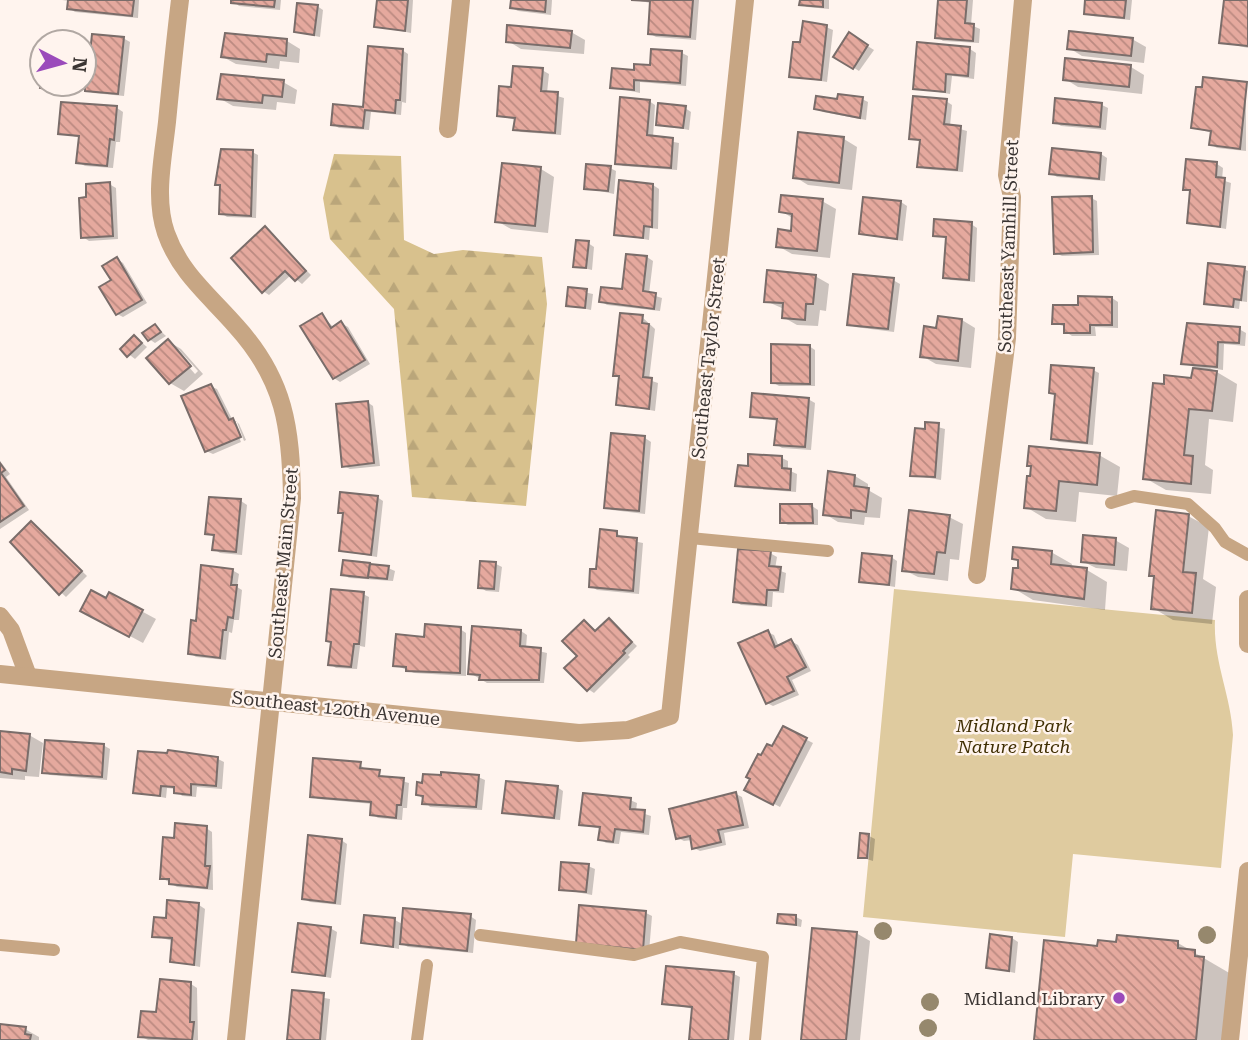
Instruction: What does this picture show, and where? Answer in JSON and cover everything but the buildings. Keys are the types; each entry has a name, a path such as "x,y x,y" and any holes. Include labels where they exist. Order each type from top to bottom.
{"street":[{"name":"Southeast Main Street","path":"180,0 161,174 160,204 166,232 178,260 195,284 236,325 257,352 278,390 292,443 292,498 236,1040"},
{"path":"448,129 461,0"},
{"name":"Southeast Taylor Street","path":"670,716 745,0"},
{"name":"Southeast Yamhill Street","path":"977,575 1007,338 1012,197 1007,175 1023,0"},
{"path":"1248,599 1248,644"},
{"path":"0,616 11,630 28,676"},
{"name":"Southeast 120th Avenue","path":"0,674 579,733 628,730 670,716"},
{"path":"1230,1040 1242,971 1248,870"}],"lane":[{"path":"1111,503 1134,496 1188,504 1215,528 1225,542 1248,555"},
{"path":"690,538 828,551"},
{"path":"481,934 634,955 646,954 665,944 680,942 763,957 755,1040"},
{"path":"0,945 54,950"},
{"path":"417,1040 427,965"}],"green space":[{"path":"334,154 401,156 404,240 434,254 463,250 542,257 547,304 526,506 412,497 394,309 330,239 323,198"},
{"name":"Midland Park Nature Patch","path":"894,589 1215,620 1217,650 1233,735 1221,868 1073,854 1065,937 863,917"}],"place":[{"name":"Midland Library","path":"1119,998"}]}
